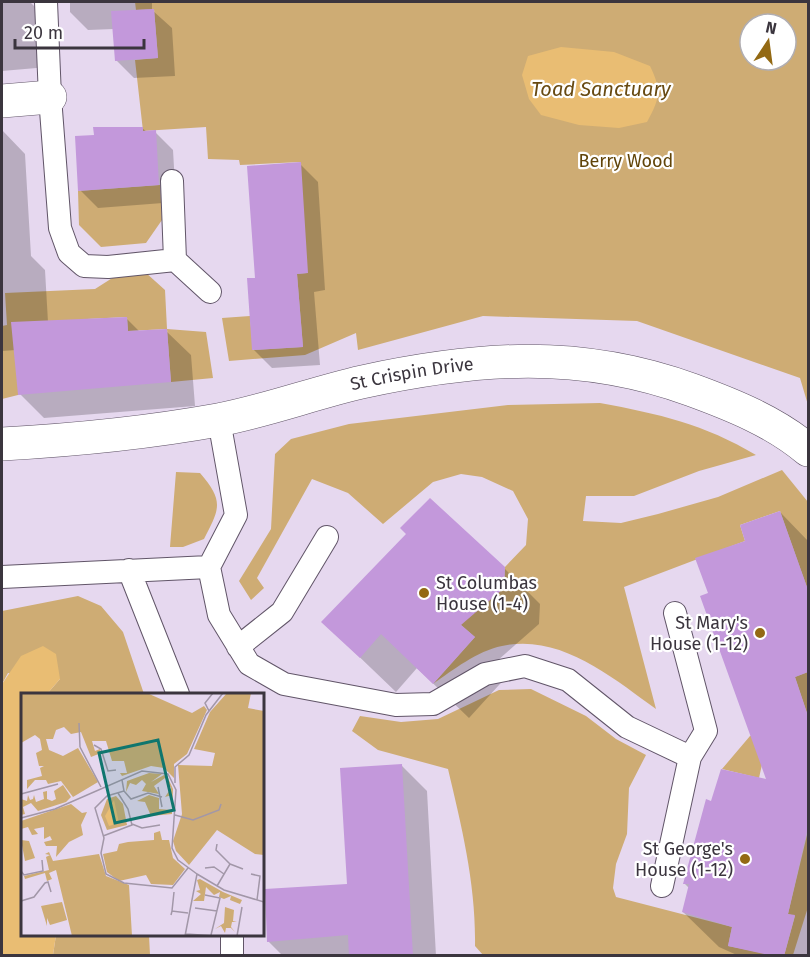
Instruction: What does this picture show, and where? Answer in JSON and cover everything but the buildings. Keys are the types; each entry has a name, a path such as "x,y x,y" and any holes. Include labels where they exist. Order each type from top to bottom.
{"street":[{"path":"2,100 50,97"},
{"name":"St Crispin Drive","path":"2,444 82,440 219,420 363,382 502,360 585,363 657,377 720,400 782,429 808,450"}],"lane":[{"path":"46,2 50,97 60,228 69,253 84,266 108,267 175,260"},
{"path":"172,181 175,260 210,292"},
{"path":"219,420 236,515 209,567 219,615 249,664 284,684 396,705 433,704 485,674 525,666 568,680 627,727 690,757"},
{"path":"238,647 282,612 327,537"},
{"path":"2,577 209,567"},
{"path":"129,570 178,693"},
{"path":"662,886 690,757 706,730 675,613"},
{"path":"232,936 232,956"}],"green space":[{"name":"Berry Wood","path":"135,2 808,2 808,405 800,378 637,321 483,316 358,350 356,333 305,355 229,361 222,318 250,316 253,350 303,347 297,274 307,273 300,162 240,165 239,160 208,159 206,127 143,131 135,60 158,58 154,9 136,10"},
{"path":"160,185 162,220 146,243 101,247 79,225 78,191"},
{"path":"145,272 165,290 167,329 128,331 127,317 87,319 18,395 2,399 2,326 7,325 5,293 95,289 117,275"},
{"path":"167,329 206,332 213,378 171,382"},
{"path":"600,403 642,411 699,428 737,444 756,455 699,471 634,496 586,496 583,521 621,523 658,514 718,497 782,470 808,502 808,590 780,511 740,525 745,541 624,587 656,709 585,661 544,646 524,644 493,648 466,662 433,684 475,637 453,618 467,600 492,598 504,588 505,567 526,545 528,519 513,491 482,477 461,474 433,482 383,524 348,493 312,479 257,578 264,588 251,600 239,581 271,529 275,454 291,439 349,424 508,405"},
{"path":"176,472 200,473 213,491 217,505 204,539 183,547 170,547"},
{"path":"78,596 101,606 123,632 144,693 48,693 60,679 8,673 2,684 2,611"},
{"path":"808,672 808,716 795,677"},
{"path":"531,689 586,716 616,739 646,755 629,788 627,834 616,864 613,888 616,897 732,927 728,946 773,955 483,955 475,946 471,879 448,769 378,750 352,731 360,716 401,722 438,719 499,690"},
{"path":"808,716 808,750 767,742 759,778 722,769 750,736"},
{"path":"807,835 808,907 793,955 784,956 795,916 788,914"},
{"path":"56,936 149,936 150,955 53,955"}],"water":[{"name":"Toad Sanctuary","path":"561,47 614,52 650,66 658,94 655,107 647,122 619,128 579,125 541,115 529,99 522,75 528,56"},
{"path":"43,646 56,654 60,679 48,693 21,693 21,936 56,936 53,955 2,955 2,684 21,656"}],"place":[{"name":"St Columbas House (1-4)","path":"424,593"},
{"name":"St Mary's House (1-12)","path":"760,633"},
{"name":"St George's House (1-12)","path":"745,859"}]}
